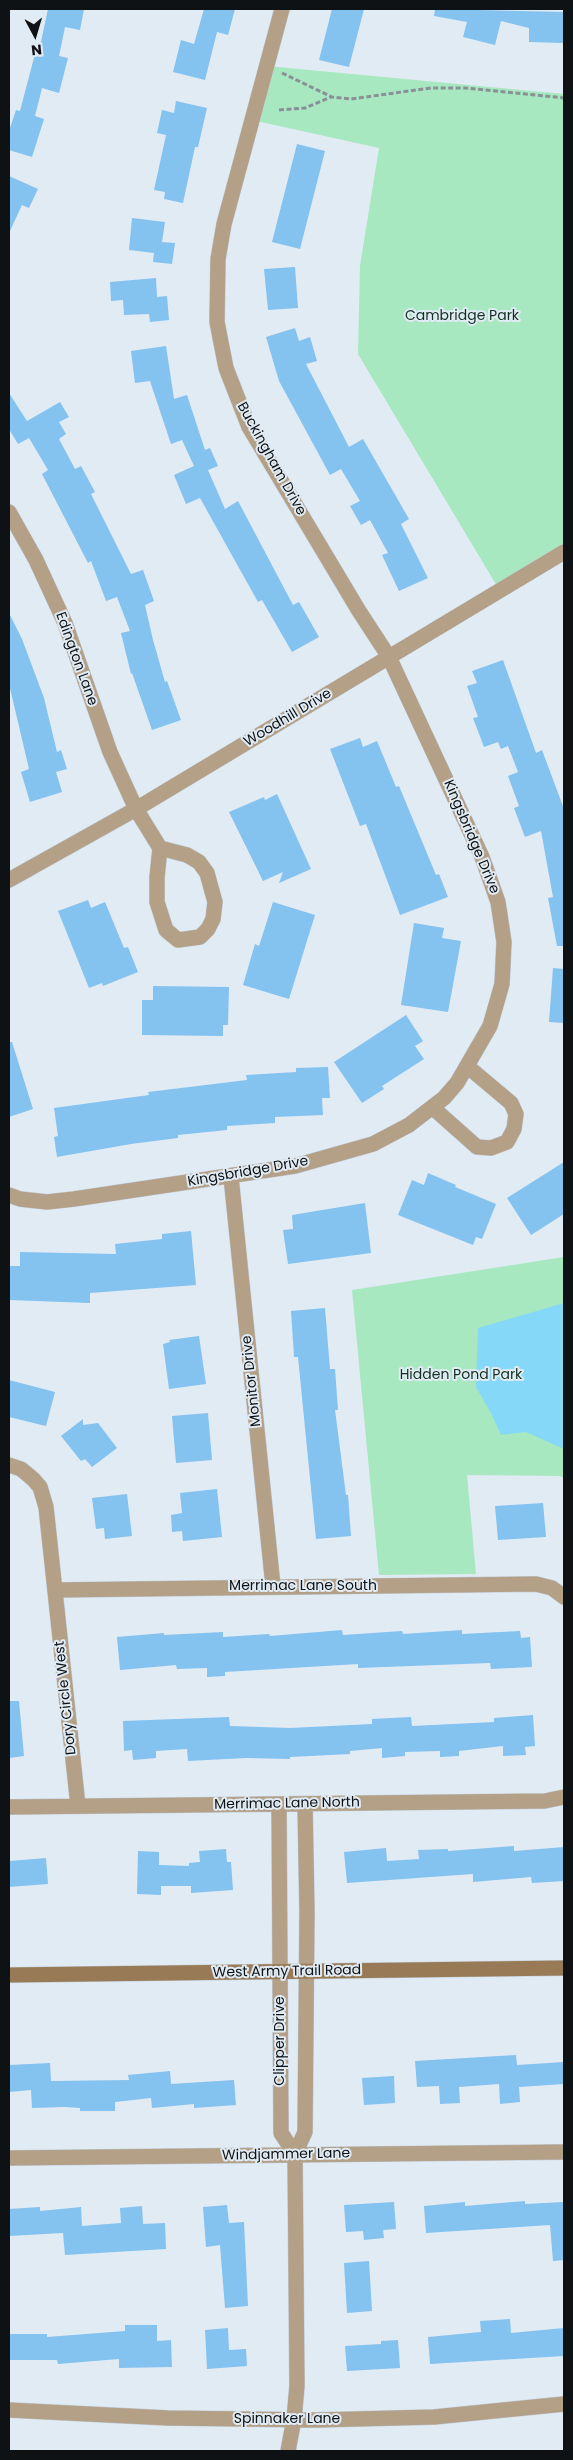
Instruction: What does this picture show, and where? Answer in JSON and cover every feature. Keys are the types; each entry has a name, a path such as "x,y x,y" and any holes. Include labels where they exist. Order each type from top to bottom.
{"main road":[{"name":"West Army Trail Road","path":"9,1975 564,1968"}],"street":[{"name":"Buckingham Drive","path":"282,9 224,224 218,259 218,322 226,368 249,427 359,612 389,657"},
{"name":"Edington Lane","path":"9,512 36,560 64,623 104,738 136,810 160,848"},
{"name":"Woodhill Drive","path":"9,880 136,810 564,552"},
{"name":"Kingsbridge Drive","path":"9,1195 20,1199 47,1202 231,1177 294,1166 362,1148 410,1125 457,1083 490,1026 502,984 504,942 498,902 482,856 389,657"},
{"path":"160,848 187,855 199,862 207,873 215,902 213,919 208,929 200,937 178,940 166,930 157,902 156,877 160,848"},
{"path":"432,1107 477,1146 491,1148 507,1142 514,1130 516,1114 511,1103 467,1066"},
{"name":"Monitor Drive","path":"231,1177 273,1586"},
{"name":"Dory Circle West","path":"9,1465 28,1474 40,1487 43,1495 78,1806"},
{"name":"Merrimac Lane South","path":"55,1590 536,1584 558,1592"},
{"name":"Merrimac Lane North","path":"9,1807 545,1801 564,1797"},
{"name":"Clipper Drive","path":"279,1804 281,2133 295,2154"},
{"name":"Clipper Drive","path":"288,2451 294,2419 297,2386 295,2154 305,2132 305,1804"},
{"name":"Windjammer Lane","path":"9,2158 564,2152"},
{"name":"Spinnaker Lane","path":"9,2410 168,2418 294,2419 434,2416 564,2404"}],"path":[{"path":"267,66 332,97 351,99 431,88 457,88 564,98"},
{"path":"279,110 305,108 332,97"}],"green space":[{"name":"Cambridge Park","path":"267,66 564,94 564,552 500,591 358,354 360,266 379,148 252,120"},
{"name":"Hidden Pond Park","path":"564,1257 564,1478 560,1476 467,1475 476,1574 379,1575 352,1290"}],"water":[{"path":"564,1303 564,1449 526,1432 501,1435 476,1387 478,1328"}],"building":[{"path":"48,9 84,9 80,30 65,27 59,56 68,58 59,93 42,88 35,116 44,119 32,157 9,150 9,131 16,110 20,111 36,50 39,51"},
{"path":"204,9 235,9 228,35 217,32 205,80 173,72 181,40 194,44"},
{"path":"332,9 364,9 349,67 319,60"},
{"path":"435,9 564,12 564,43 529,42 529,28 501,21 495,45 463,37 467,22 434,16"},
{"path":"176,101 207,108 198,147 195,147 183,203 164,199 165,192 154,190 166,135 157,133 162,110 174,113"},
{"path":"297,144 325,151 300,249 272,242"},
{"path":"9,176 38,189 29,208 22,205 9,233"},
{"path":"132,218 165,222 162,242 175,243 172,264 153,262 154,253 129,250"},
{"path":"295,267 298,308 268,310 264,269"},
{"path":"156,278 157,297 167,296 169,320 150,322 149,314 124,315 123,300 111,301 110,282"},
{"path":"295,328 299,341 310,337 317,361 306,364 349,447 363,439 409,519 401,524 428,578 399,591 382,555 388,553 370,520 361,525 350,506 360,501 341,469 330,475 279,381 266,337"},
{"path":"166,346 174,399 187,395 205,450 210,448 218,466 208,470 225,509 238,501 293,605 299,602 319,637 292,652 262,600 258,602 200,498 186,504 174,475 194,466 182,440 171,444 150,381 135,383 131,351"},
{"path":"9,393 27,421 60,402 69,417 59,422 66,434 59,439 75,469 81,466 95,492 91,494 131,574 143,570 154,601 145,605 153,640 165,682 167,681 181,720 152,730 131,674 121,633 130,631 117,597 106,601 91,561 88,563 42,474 48,470 29,438 18,444 9,429"},
{"path":"9,613 22,639 44,698 57,752 61,750 67,769 56,772 62,792 30,802 21,772 29,769 9,684"},
{"path":"503,660 536,753 542,750 564,809 564,946 557,946 548,898 553,897 541,831 525,837 514,808 519,806 508,776 518,772 508,746 501,749 498,742 484,747 473,718 478,717 467,686 477,683 472,671"},
{"path":"360,738 363,747 377,741 396,787 399,786 436,875 439,874 448,897 400,915 366,824 360,826 330,749"},
{"path":"277,794 311,869 279,883 283,872 263,881 229,812 264,797 265,800"},
{"path":"88,900 91,908 105,902 124,948 128,947 138,972 103,986 102,983 89,988 58,911"},
{"path":"273,902 315,915 289,999 243,985 255,944 259,946"},
{"path":"414,923 444,928 442,938 461,941 448,1012 401,1005"},
{"path":"553,968 564,969 564,1023 549,1022"},
{"path":"153,986 229,987 228,1025 223,1025 223,1036 142,1035 142,1000 153,1000"},
{"path":"406,1015 423,1041 415,1046 424,1059 382,1086 384,1089 362,1103 334,1062"},
{"path":"9,1042 12,1042 33,1109 9,1117"},
{"path":"328,1067 330,1098 322,1098 323,1115 275,1117 275,1123 227,1126 227,1130 178,1135 178,1138 57,1157 54,1137 58,1136 54,1108 149,1095 148,1092 247,1080 246,1075 296,1072 296,1068"},
{"path":"564,1162 564,1214 531,1235 507,1198"},
{"path":"428,1173 456,1185 455,1187 496,1204 482,1239 476,1237 473,1245 398,1215 412,1180 424,1185"},
{"path":"365,1203 371,1253 288,1264 283,1230 293,1229 292,1215"},
{"path":"191,1231 196,1285 90,1293 90,1303 9,1300 10,1266 20,1266 20,1252 116,1254 115,1244 162,1239 162,1234"},
{"path":"325,1308 330,1369 335,1369 338,1410 335,1410 346,1495 348,1495 351,1536 316,1539 298,1357 294,1357 291,1311"},
{"path":"199,1336 206,1384 169,1389 163,1344 170,1342 169,1340"},
{"path":"9,1380 55,1392 46,1426 9,1417"},
{"path":"208,1413 212,1460 176,1463 172,1416"},
{"path":"83,1419 83,1425 98,1423 117,1448 92,1467 85,1459 81,1461 61,1436"},
{"path":"217,1489 222,1537 183,1541 182,1531 172,1532 171,1515 182,1513 180,1493"},
{"path":"127,1494 132,1536 105,1539 104,1528 96,1529 92,1498"},
{"path":"543,1503 546,1537 498,1540 495,1506"},
{"path":"342,1630 343,1635 402,1631 403,1634 462,1630 462,1634 520,1631 521,1638 530,1637 532,1667 491,1669 490,1663 358,1668 358,1664 225,1672 225,1676 207,1677 207,1668 177,1669 176,1665 120,1670 117,1637 164,1633 164,1635 223,1632 223,1637 269,1634 270,1636"},
{"path":"9,1701 19,1701 24,1756 9,1758"},
{"path":"533,1715 535,1746 525,1747 526,1755 503,1756 503,1746 459,1751 459,1756 440,1757 440,1751 405,1752 405,1756 382,1758 382,1748 350,1751 350,1754 290,1757 290,1759 246,1758 188,1761 187,1749 156,1751 156,1758 133,1760 132,1750 124,1751 123,1721 229,1717 230,1726 290,1728 372,1724 372,1719 411,1717 412,1726 494,1722 494,1718"},
{"path":"514,1846 514,1851 564,1847 564,1881 532,1883 531,1877 473,1882 473,1874 347,1883 344,1852 386,1848 387,1861 419,1859 418,1850 448,1849 448,1851"},
{"path":"226,1849 227,1862 231,1862 233,1890 191,1893 191,1886 161,1886 161,1895 137,1894 138,1851 159,1852 159,1865 189,1866 189,1863 200,1862 199,1851"},
{"path":"46,1858 48,1884 9,1887 9,1861"},
{"path":"516,2055 517,2065 564,2062 564,2084 519,2087 520,2102 500,2104 499,2084 459,2087 460,2103 440,2104 439,2086 417,2087 415,2061"},
{"path":"50,2063 51,2081 129,2080 128,2075 170,2071 171,2084 234,2080 236,2105 194,2108 194,2104 152,2108 151,2098 115,2102 115,2111 80,2111 80,2108 65,2107 32,2108 31,2090 9,2092 9,2065"},
{"path":"394,2076 395,2103 364,2105 362,2078"},
{"path":"525,2201 525,2204 564,2202 564,2260 553,2261 550,2225 426,2233 424,2206 465,2202 465,2206"},
{"path":"394,2202 396,2229 383,2230 384,2238 364,2240 363,2231 346,2232 344,2205"},
{"path":"227,2205 229,2223 244,2222 248,2306 225,2308 220,2245 206,2247 203,2207"},
{"path":"142,2206 143,2224 165,2223 166,2249 65,2255 63,2233 9,2236 9,2209 40,2207 40,2211 81,2207 82,2226 121,2223 120,2208"},
{"path":"369,2261 372,2311 347,2313 344,2263"},
{"path":"510,2319 511,2333 564,2328 564,2356 430,2364 428,2337 481,2332 480,2321"},
{"path":"125,2325 157,2325 157,2341 171,2340 172,2367 119,2368 119,2359 58,2364 57,2360 9,2360 9,2334 47,2334 47,2337 125,2331"},
{"path":"228,2328 229,2350 246,2349 247,2366 207,2369 205,2330"},
{"path":"398,2340 400,2368 347,2371 345,2346 381,2344 381,2341"}]}
